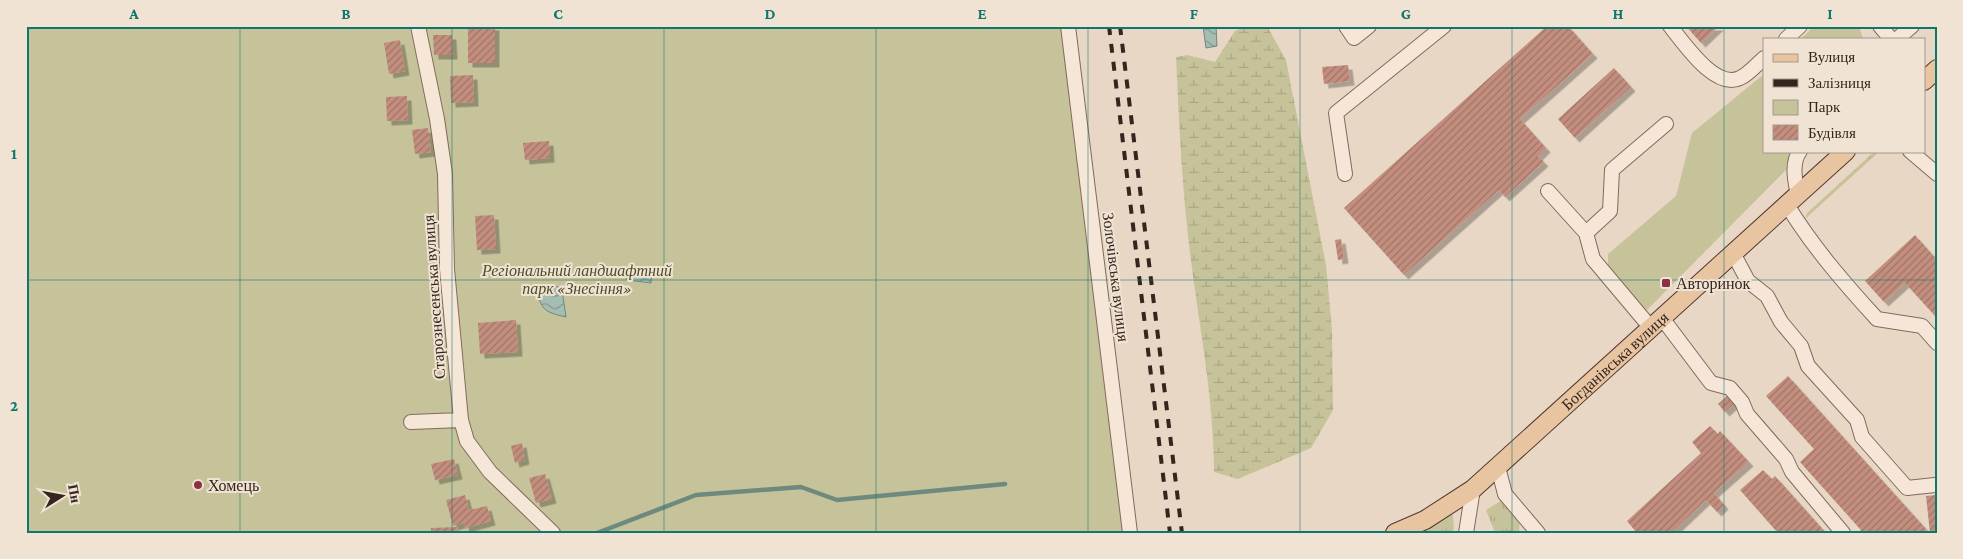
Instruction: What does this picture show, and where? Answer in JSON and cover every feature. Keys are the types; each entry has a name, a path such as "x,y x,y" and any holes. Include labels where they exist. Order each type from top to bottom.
{"main road":[{"path":"1926,79 1937,69"},
{"name":"Богданівська вулиця","path":"1395,533 1425,520 1473,489 1845,152"}],"street":[{"name":"Старознесенська вулиця","path":"418,26 437,119 445,174 449,298 461,420 468,441 490,472 553,533"},
{"name":"Золочівська вулиця","path":"1068,26 1130,533"},
{"path":"1346,26 1354,38 1370,26"},
{"path":"1345,174 1336,113 1444,26"},
{"path":"1670,26 1710,72 1721,79 1741,78 1763,59"},
{"path":"1787,38 1800,26"},
{"path":"1880,26 1890,38"},
{"path":"1898,38 1912,26"},
{"path":"1586,233 1610,211 1612,170 1666,124"},
{"path":"1799,152 1796,156 1792,200 1803,231 1835,273 1877,319 1922,326 1937,342"},
{"path":"1911,152 1937,174"},
{"path":"1548,190 1586,233 1593,259 1656,323 1711,383 1730,388 1742,402 1747,414 1786,459 1792,472 1843,533"},
{"path":"1733,253 1748,280 1767,296 1781,322 1802,346 1808,366 1857,420 1862,437 1907,488 1934,484"},
{"path":"411,422 461,420"},
{"path":"1498,467 1505,494 1538,533"},
{"path":"1466,533 1473,489"}],"green space":[{"name":"Регіональний ландшафтний парк «Знесіння»","path":"26,26 1061,26 1128,533 26,533"},
{"path":"1246,26 1267,26 1286,60 1326,265 1332,330 1333,410 1311,448 1238,479 1214,472 1212,417 1185,204 1176,57 1187,55 1215,62 1235,31"},
{"path":"1814,26 1859,26 1863,38 1802,38"},
{"path":"1763,75 1763,152 1793,152 1788,168 1646,311 1608,268 1608,254 1676,196 1692,133"},
{"path":"1874,152 1879,152 1805,219 1807,213"},
{"path":"1504,499 1520,519 1519,533 1495,533 1486,510"},
{"path":"1448,513 1453,515 1454,533 1410,533"}],"water":[{"path":"1203,26 1216,26 1217,46 1206,48"},
{"path":"625,269 652,270 651,283 627,280"},
{"path":"556,286 562,290 566,317 552,313 544,308 536,287"}],"building":[{"path":"468,26 495,26 495,63 468,63"},
{"path":"1547,26 1568,26 1593,54 1520,119 1546,148 1538,156 1544,162 1505,197 1499,190 1404,275 1344,208"},
{"path":"1686,26 1719,26 1701,43"},
{"path":"433,35 452,35 453,55 434,55"},
{"path":"400,40 405,71 389,74 384,43"},
{"path":"1348,65 1350,81 1324,84 1322,67"},
{"path":"1614,68 1631,87 1575,138 1558,119"},
{"path":"473,75 474,102 451,103 450,76"},
{"path":"407,96 408,120 387,121 386,97"},
{"path":"428,128 431,152 415,154 412,130"},
{"path":"549,141 550,158 525,160 523,143"},
{"path":"494,215 496,249 477,250 475,216"},
{"path":"1915,235 1937,260 1937,318 1905,283 1884,302 1865,281"},
{"path":"1341,239 1344,259 1338,260 1335,240"},
{"path":"516,320 518,352 480,354 478,323"},
{"path":"1788,376 1926,529 1922,533 1858,533 1861,530 1800,462 1814,449 1766,396"},
{"path":"1727,396 1734,404 1725,412 1718,404"},
{"path":"1710,426 1718,434 1720,431 1749,462 1714,493 1724,505 1717,512 1706,500 1671,533 1637,533 1627,521 1701,453 1692,442"},
{"path":"522,443 525,460 515,463 511,446"},
{"path":"454,459 458,475 435,480 431,464"},
{"path":"1763,470 1772,479 1775,476 1826,533 1778,533 1740,490"},
{"path":"545,474 552,499 536,503 529,478"},
{"path":"465,495 469,510 487,506 491,521 465,528 464,523 453,526 446,500"},
{"path":"1937,495 1937,533 1930,533 1926,496"},
{"path":"457,527 458,533 431,533 431,528"}],"waterway":[{"path":"597,533 696,495 801,487 837,500 1005,484"}],"railway":[{"path":"1109,26 1170,533"},
{"path":"1120,26 1182,533"}],"place":[{"name":"Авторинок","path":"1666,283"},
{"name":"Хомець","path":"198,485"}]}
